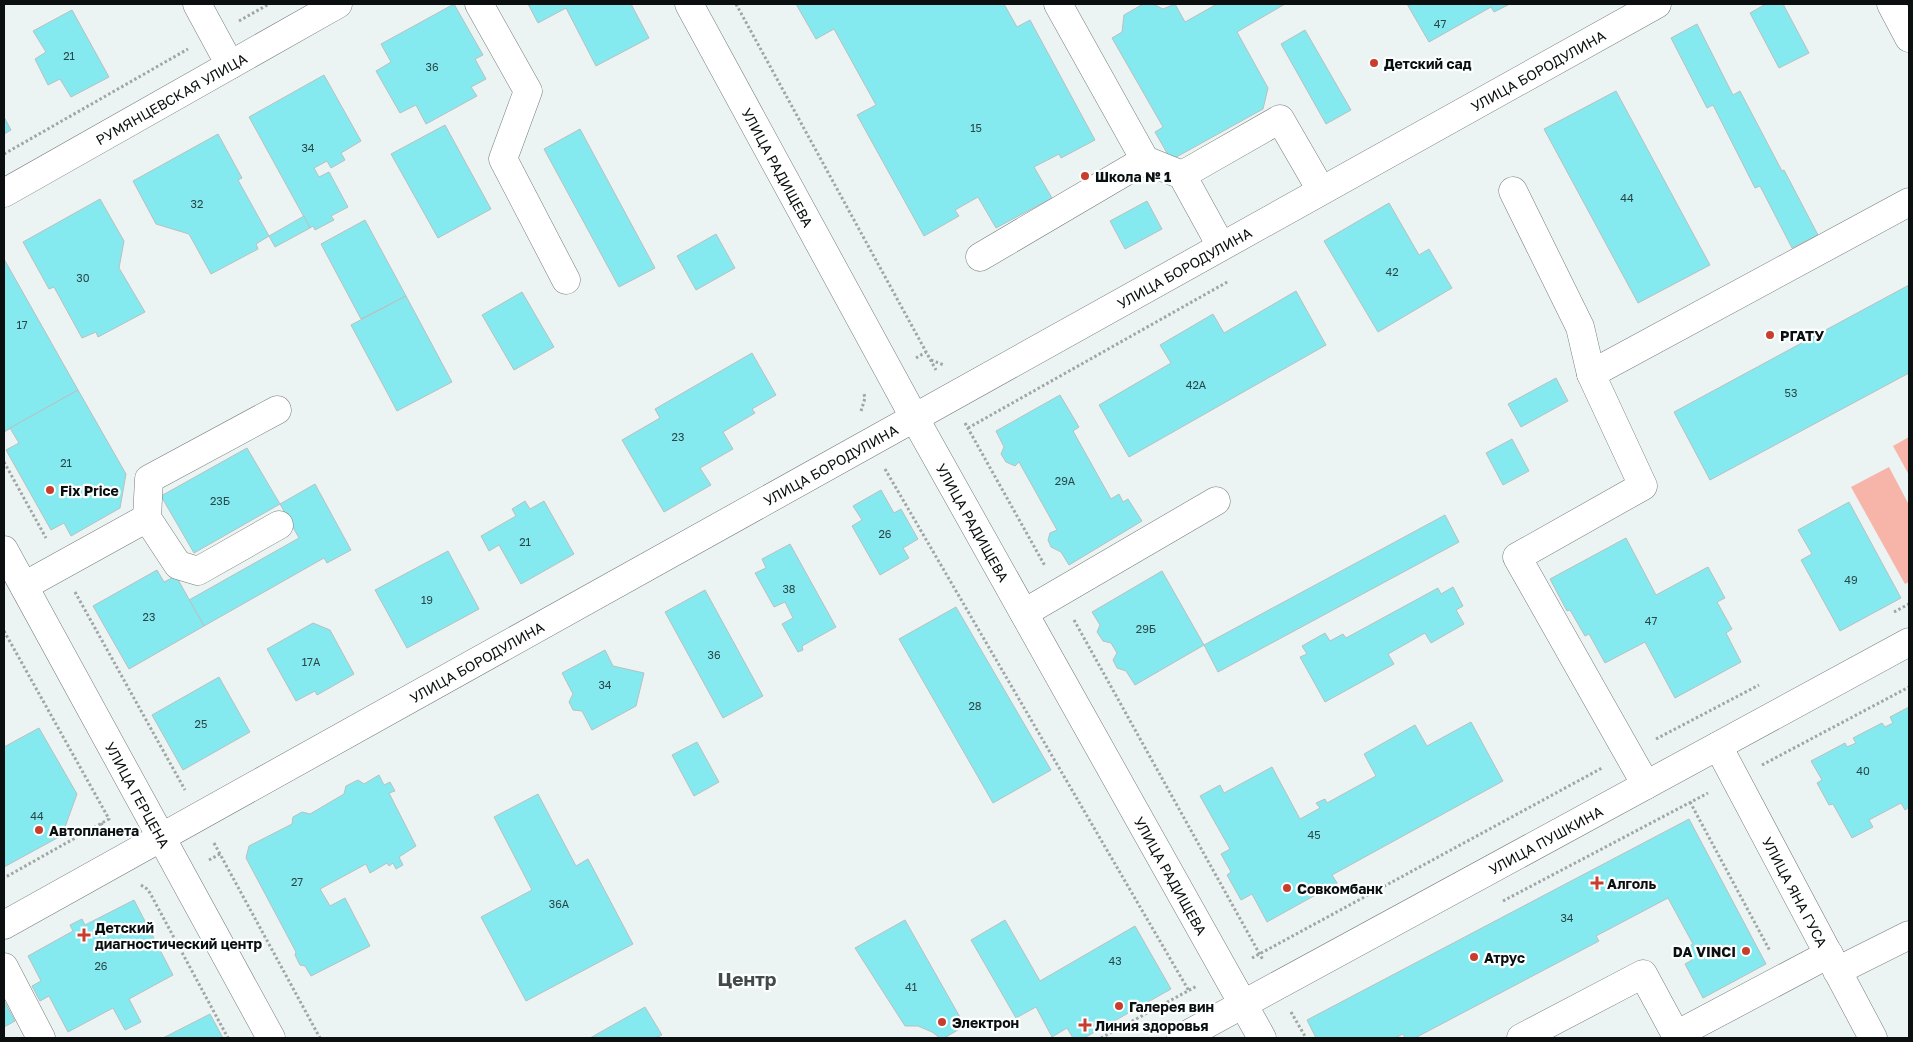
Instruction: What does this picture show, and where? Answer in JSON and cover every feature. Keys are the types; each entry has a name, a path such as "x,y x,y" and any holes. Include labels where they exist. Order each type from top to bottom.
{"street":[{"path":"197,4 230,65"},
{"name":"РУМЯНЦЕВСКАЯ УЛИЦА","path":"4,193 338,4"},
{"path":"479,4 528,91 503,159 566,280"},
{"name":"УЛИЦА РАДИЩЕВА","path":"689,4 914,417 1262,1038"},
{"path":"1058,4 1145,160 1182,174 1221,246"},
{"name":"УЛИЦА БОРОДУЛИНА","path":"4,925 1657,4"},
{"path":"1891,4 1909,38"},
{"path":"1182,174 1280,119 1321,190"},
{"path":"980,257 1145,160"},
{"path":"1513,191 1580,326 1591,374 1644,486 1517,557 1646,785"},
{"path":"1591,374 1909,202"},
{"path":"277,410 149,479 146,518 178,565 198,570 279,525"},
{"path":"1024,613 1216,501"},
{"path":"24,586 146,518"},
{"name":"УЛИЦА ГЕРЦЕНА","path":"4,550 271,1038"},
{"name":"УЛИЦА ПУШКИНА","path":"1181,1038 1909,642"},
{"name":"УЛИЦА ЯНА ГУСА","path":"1718,746 1872,1038"},
{"path":"1521,1038 1643,974 1676,1035 1784,978 1909,935"},
{"path":"4,967 41,1038"}],"path":[{"path":"4,154 269,4"},
{"path":"736,4 950,397 1306,1038"},
{"path":"968,428 1234,278"},
{"path":"862,387 865,398 862,410 855,417 1189,991"},
{"path":"4,462 320,1038"},
{"path":"1892,614 1909,604"},
{"path":"4,631 108,819 4,878"},
{"path":"1101,1038 1628,754 1764,683"},
{"path":"1500,903 1909,687"},
{"path":"1690,802 1784,978"},
{"path":"144,886 228,1038"}],"shaded area":[{"path":"1909,437 1909,475 1893,446"},
{"path":"1889,467 1909,505 1909,582 1905,584 1851,487"}],"building":[{"path":"454,4 483,55 475,59 486,79 471,87 477,96 426,124 416,105 400,113 376,71 391,62 381,44"},
{"path":"528,4 631,4 649,38 596,66 566,8 538,23"},
{"path":"796,4 1004,4 1017,27 1030,20 1095,140 1061,158 1059,154 1034,167 1052,198 996,228 978,197 955,210 959,216 924,236 857,115 876,105 834,29 816,39"},
{"path":"1143,4 1153,4 1163,9 1175,4 1185,22 1217,4 1285,4 1237,32 1268,88 1263,109 1171,160 1155,132 1163,127 1112,38 1122,32 1124,15"},
{"path":"1407,4 1508,5 1494,12 1491,7 1429,42"},
{"path":"1766,4 1783,4 1809,53 1779,68 1750,13"},
{"path":"72,10 109,77 71,97 60,79 48,85 35,59 46,52 33,31"},
{"path":"1697,24 1733,95 1740,91 1818,235 1792,248 1760,186 1755,188 1713,105 1707,108 1671,38"},
{"path":"1305,30 1351,110 1326,124 1281,44"},
{"path":"324,75 361,141 341,153 345,160 331,168 327,161 314,168 319,177 329,172 348,207 331,216 334,220 315,230 313,226 310,228 249,117"},
{"path":"1616,91 1710,265 1638,303 1544,129"},
{"path":"4,117 11,130 4,134"},
{"path":"445,125 491,209 438,238 391,154"},
{"path":"580,129 655,268 619,287 544,149"},
{"path":"218,134 242,178 238,180 269,236 256,244 258,249 211,274 189,234 156,224 133,181"},
{"path":"100,199 124,241 119,268 145,312 98,337 96,332 82,338 54,287 49,289 23,242"},
{"path":"1147,201 1162,229 1125,249 1110,221"},
{"path":"1389,203 1419,255 1429,249 1452,288 1378,332 1324,241"},
{"path":"304,216 310,228 275,247 269,236"},
{"path":"365,220 406,296 361,319 321,244"},
{"path":"716,234 735,268 696,290 677,256"},
{"path":"4,259 78,390 4,432"},
{"path":"1909,285 1909,373 1710,480 1674,412"},
{"path":"1296,291 1326,345 1129,457 1099,405 1171,363 1160,345 1213,314 1224,333"},
{"path":"522,292 554,347 514,370 482,315"},
{"path":"406,296 452,382 397,411 351,325"},
{"path":"752,353 776,395 752,409 755,413 723,432 733,449 700,468 711,485 664,512 622,440 660,418 655,409"},
{"path":"1556,378 1568,401 1521,427 1508,404"},
{"path":"78,390 126,474 120,508 71,536 64,523 51,530 6,450 19,443 10,428"},
{"path":"1060,395 1079,427 1073,431 1111,499 1119,494 1123,502 1128,499 1142,521 1069,565 1061,552 1051,547 1048,540 1050,533 1057,530 1019,462 1015,466 1006,462 1001,454 1004,447 996,431"},
{"path":"1512,439 1529,471 1503,485 1486,453"},
{"path":"247,448 280,504 194,553 161,496"},
{"path":"315,484 351,550 327,563 324,558 204,626 189,600 299,538 280,504"},
{"path":"881,490 894,513 901,509 918,539 903,548 909,558 880,575 852,526 862,520 853,506"},
{"path":"525,501 530,509 544,501 574,554 521,584 499,545 489,551 481,536 516,516 512,509"},
{"path":"1849,502 1901,598 1840,631 1801,560 1812,554 1798,530"},
{"path":"1445,515 1459,542 1218,672 1204,645"},
{"path":"1626,538 1656,595 1708,567 1725,598 1717,602 1732,629 1726,633 1741,662 1675,698 1645,642 1605,663 1589,634 1585,636 1570,610 1567,611 1550,579"},
{"path":"790,544 836,627 802,646 803,650 798,652 782,624 793,618 785,602 774,607 755,573 766,568 762,559"},
{"path":"448,551 479,609 407,648 375,590"},
{"path":"157,570 164,582 176,576 204,626 129,669 93,606"},
{"path":"1162,571 1204,645 1135,685 1126,671 1117,668 1113,660 1117,653 1111,643 1103,641 1097,632 1100,625 1092,612"},
{"path":"1453,587 1463,606 1456,610 1464,624 1431,643 1425,633 1388,654 1394,664 1325,702 1300,657 1307,654 1302,646 1325,633 1330,641 1343,634 1346,638 1438,588 1441,594"},
{"path":"705,590 763,696 723,718 665,612"},
{"path":"956,607 1051,770 993,803 899,639"},
{"path":"313,623 330,630 354,674 317,695 315,691 296,701 267,649"},
{"path":"605,650 613,666 644,673 636,706 592,730 582,711 573,710 569,702 573,694 562,673"},
{"path":"219,677 250,732 183,770 152,715"},
{"path":"1909,707 1909,807 1905,810 1901,803 1869,820 1873,827 1852,838 1833,804 1829,805 1817,783 1822,780 1811,761 1845,743 1847,747 1856,743 1853,738 1882,723 1885,727 1893,723 1890,717"},
{"path":"1471,722 1503,781 1332,875 1337,883 1267,922 1252,894 1241,900 1227,875 1231,872 1221,854 1230,849 1200,796 1220,785 1224,793 1272,767 1300,819 1320,808 1316,803 1325,799 1327,803 1376,776 1364,754 1415,725 1427,746"},
{"path":"39,728 77,794 61,838 59,837 4,867 4,747"},
{"path":"697,742 719,782 694,796 672,755"},
{"path":"379,775 384,785 390,782 395,791 389,793 416,846 399,857 403,865 396,869 393,863 389,866 387,863 370,873 366,864 320,889 330,906 345,898 370,946 311,976 305,966 300,965 295,955 296,952 246,858 249,846 292,824 293,817 302,812 310,814 344,794 346,786 358,780 364,784"},
{"path":"538,794 576,866 588,859 633,944 526,1001 481,917 532,890 494,817"},
{"path":"1689,819 1766,964 1703,998 1685,964 1692,960 1686,948 1693,944 1668,898 1596,936 1599,941 1415,1038 1405,1038 1403,1034 1395,1038 1316,1038 1307,1020"},
{"path":"134,900 173,975 129,999 141,1022 125,1030 113,1008 68,1032 49,996 40,1001 32,986 41,981 28,956 73,931 70,925 82,919 85,925"},
{"path":"905,920 965,1026 944,1038 940,1038 918,1026 905,1026 855,948"},
{"path":"1005,920 1040,981 1135,926 1171,989 1084,1038 1073,1038 1067,1028 1052,1037 1036,1007 1016,1018 971,940"},
{"path":"4,1001 15,1021 4,1027"},
{"path":"645,1007 662,1035 655,1038 590,1038"},
{"path":"210,1014 223,1038 163,1038"}],"place":[{"name":"Детский сад","path":"1374,63"},
{"name":"Школа № 1","path":"1085,176"},
{"name":"РГАТУ","path":"1770,335"},
{"name":"Fix Price","path":"50,490"},
{"name":"Автопланета","path":"39,830"},
{"name":"Алголь","path":"1597,883"},
{"name":"Совкомбанк","path":"1287,888"},
{"name":"Детский диагностический центр","path":"84,935"},
{"name":"DA VINCI","path":"1746,951"},
{"name":"Атрус","path":"1474,957"},
{"name":"Галерея вин","path":"1119,1006"},
{"name":"Электрон","path":"942,1022"},
{"name":"Линия здоровья","path":"1085,1025"}],"district":[{"name":"Центр","path":"747,978"}]}
